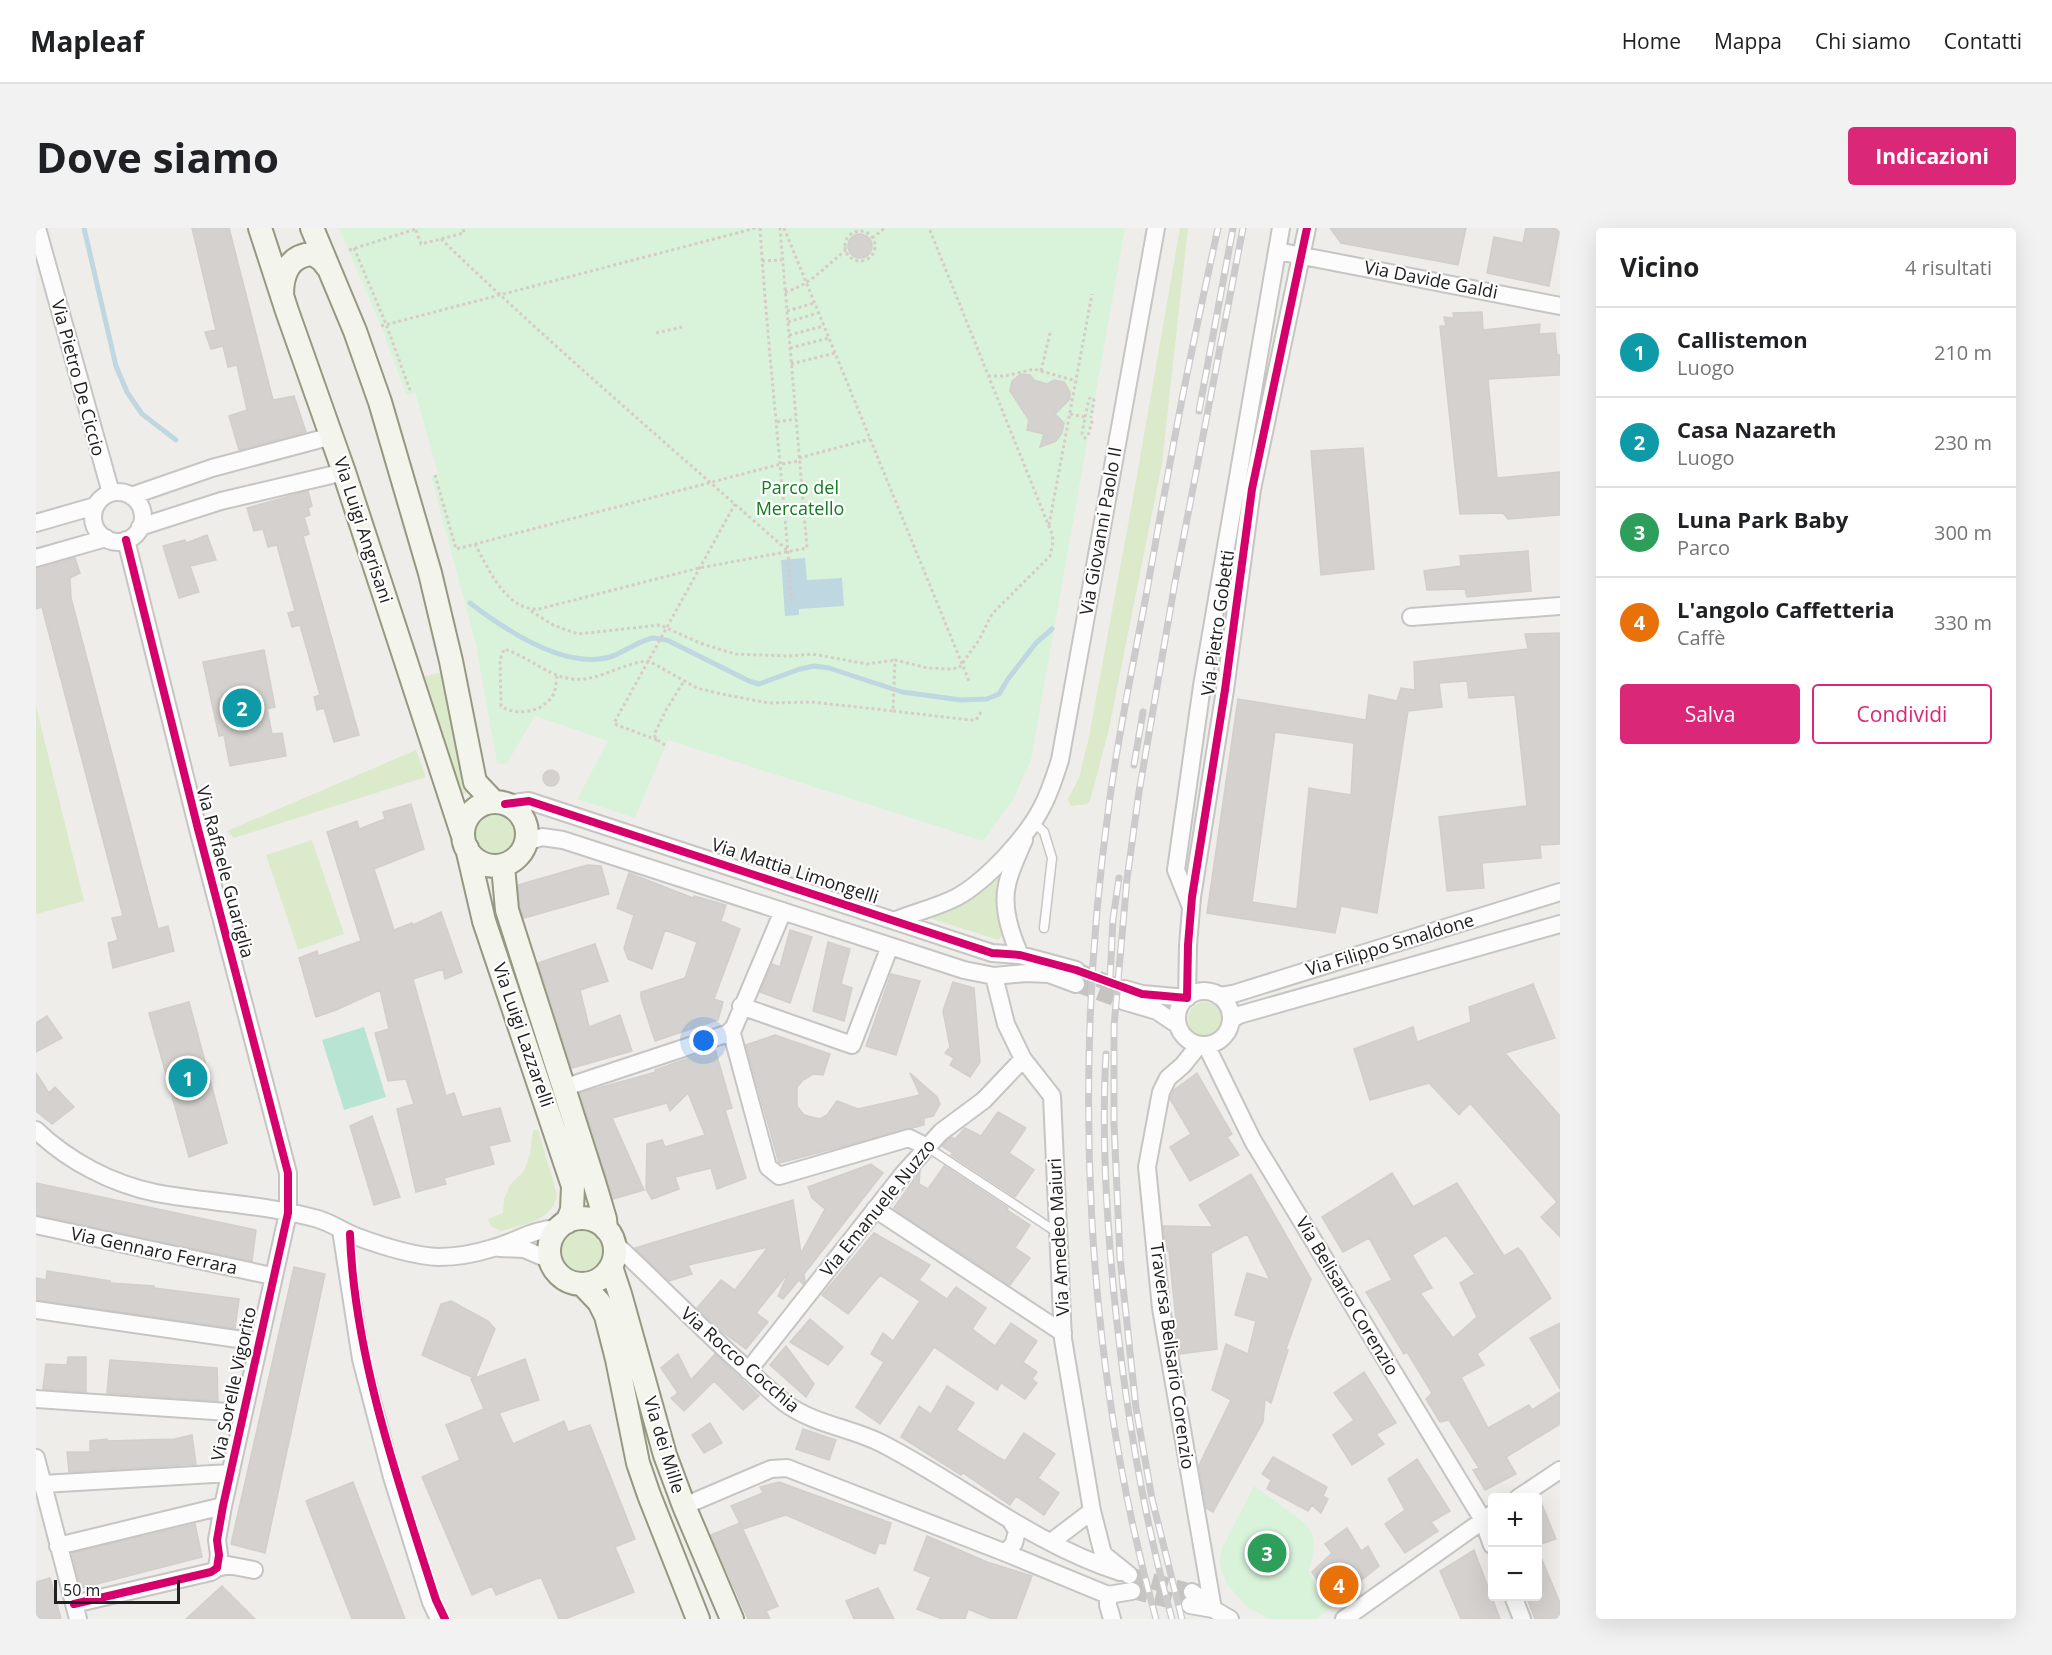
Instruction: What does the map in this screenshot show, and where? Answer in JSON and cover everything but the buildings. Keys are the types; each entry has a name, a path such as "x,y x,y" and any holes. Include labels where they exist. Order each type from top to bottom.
{"street":[{"name":"Via Pietro De Ciccio","path":"37,228 111,493"},
{"name":"Via Luigi Angrisani","path":"260,228 344,471 464,840"},
{"path":"312,228 356,331 380,402 427,562 452,661 475,782 499,803"},
{"name":"Via Giovanni Paolo II","path":"896,920 942,903 971,888 992,872 1031,825 1051,788 1060,760 1156,228"},
{"name":"Via Pietro Gobetti","path":"1191,908 1176,870 1201,695 1281,228"},
{"name":"Via Pietro Gobetti","path":"1186,998 1191,908 1242,555 1262,442 1307,228"},
{"name":"Via Davide Galdi","path":"1277,251 1560,306"},
{"path":"282,296 285,271 291,263 302,256 313,254 318,256 333,275"},
{"path":"131,496 212,468 332,436"},
{"path":"1244,440 1262,442"},
{"path":"140,527 221,501 344,471"},
{"path":"122,492 131,496 141,507 143,515 140,527 133,536 126,540 117,541 106,538 97,530 94,522 96,506 100,500 111,493 122,492"},
{"path":"36,523 96,506"},
{"path":"36,558 106,538"},
{"name":"Via Raffaele Guariglia","path":"126,540 198,829 288,1173 288,1213"},
{"path":"1411,616 1560,606"},
{"path":"1201,695 1223,698"},
{"name":"Via Mattia Limongelli","path":"499,803 529,801 992,953 1020,955 1076,977 1026,973 994,976 964,970 564,840 542,837 527,842"},
{"path":"499,803 514,808 521,815 526,824 527,842 518,857 503,866 486,865 471,856 464,840 469,816 476,808 485,804 499,803"},
{"name":"Via Giovanni Paolo II","path":"1020,955 1011,933 1007,886 1031,825"},
{"name":"Via Luigi Lazzarelli","path":"464,840 484,921 573,1186 572,1210 563,1225"},
{"name":"Via Luigi Lazzarelli","path":"503,866 507,910 610,1235"},
{"name":"Via Filippo Smaldone","path":"1219,996 1233,994 1560,892"},
{"path":"783,911 731,1031 768,1167 779,1176 909,1138 927,1147"},
{"name":"Via Filippo Smaldone","path":"1231,1020 1239,1015 1560,924"},
{"path":"741,1006 852,1045 890,946"},
{"name":"Via Amedeo Maiuri","path":"994,976 1006,1024 1023,1059 1052,1096 1063,1333 1092,1511 1103,1554 1131,1583"},
{"path":"1203,992 1219,996 1226,1002 1231,1020 1226,1034 1214,1044 1203,1045 1189,1041 1181,1033 1178,1025 1178,1011 1186,998 1194,993 1203,992"},
{"path":"1178,1025 1157,1011 1124,995 1142,994 1186,998"},
{"path":"563,1088 731,1031"},
{"name":"Via Belisario Corenzio","path":"1203,1045 1253,1141 1488,1517"},
{"name":"Traversa Belisario Corenzio","path":"1203,1045 1167,1078 1161,1092 1147,1167 1161,1308 1214,1609"},
{"name":"Via Emanuele Nuzzo","path":"748,1371 875,1209 927,1147 941,1132 984,1100 1023,1059"},
{"path":"36,1130 49,1142 82,1164 116,1181 155,1192 253,1204 319,1220 356,1236 414,1253 439,1257 495,1248 524,1249 550,1260"},
{"path":"875,1209 1063,1333"},
{"name":"Via Sorelle Vigorito","path":"218,1565 217,1540 223,1506 272,1276 288,1213"},
{"path":"495,1248 543,1229 563,1225 577,1219 588,1219 598,1223 610,1235 615,1250 611,1267 599,1279 582,1284 572,1282 562,1278 555,1270 550,1260 550,1243 563,1225"},
{"name":"Via Gennaro Ferrara","path":"36,1225 272,1276"},
{"path":"341,1230 361,1359 392,1477 431,1602 439,1619"},
{"name":"Via Rocco Cocchia","path":"610,1235 681,1309 748,1371 804,1416 879,1442 1011,1521 1131,1583"},
{"name":"Via dei Mille","path":"611,1267 665,1455 732,1619"},
{"name":"Via dei Mille","path":"582,1284 599,1302 606,1316 638,1463 698,1619"},
{"path":"36,1310 258,1342"},
{"path":"36,1399 243,1413"},
{"path":"36,1458 76,1612 211,1572 218,1565 254,1570"},
{"path":"684,1506 765,1471 787,1468 1108,1595 1131,1583"},
{"path":"1524,1493 1560,1470"},
{"path":"43,1484 230,1473"},
{"path":"58,1546 223,1506"},
{"path":"1051,1542 1092,1511"},
{"path":"1344,1619 1488,1517"},
{"path":"1006,1553 1014,1543 1017,1531 1011,1521"},
{"path":"1108,1595 1112,1619"},
{"path":"1191,1599 1230,1619"},
{"path":"1515,1601 1522,1619"}],"lane":[{"path":"1031,825 1044,832 1052,858 1044,928"},
{"path":"927,1147 1058,1233"}],"path":[{"path":"349,250 416,229 421,244 464,233 463,228"},
{"path":"381,326 758,228 792,605"},
{"path":"530,610 699,568 807,548 782,260 782,228"},
{"path":"782,228 969,681"},
{"path":"872,238 885,228"},
{"path":"475,544 493,578 514,602 553,625 578,634 660,625 700,643 735,654 788,656 812,654 867,664 895,660 928,668 959,668 979,640 992,614 1050,556 1053,543 1049,527 929,228"},
{"path":"855,232 865,232 872,238 875,248 866,259 856,260 846,250 846,241 855,232"},
{"path":"441,239 498,294 788,551"},
{"path":"354,248 387,324 411,393"},
{"path":"785,292 806,283 846,250"},
{"path":"762,261 782,260"},
{"path":"1049,527 1092,294"},
{"path":"787,311 814,303"},
{"path":"788,322 818,313"},
{"path":"789,335 824,326"},
{"path":"656,333 682,327"},
{"path":"1041,371 1050,333"},
{"path":"790,348 829,338"},
{"path":"791,364 835,353"},
{"path":"988,376 1005,376 1034,369 1076,381"},
{"path":"1092,397 1094,400 1092,418 1088,436 1085,438 1082,434 1085,417 1089,399 1092,397"},
{"path":"1070,414 1085,417"},
{"path":"777,422 796,419"},
{"path":"435,475 456,549 781,465 870,439"},
{"path":"665,745 614,723 735,504"},
{"path":"557,676 554,694 544,705 535,710 512,711 501,706 500,660 504,649 557,676 574,680 598,676 649,661 697,688 769,703 812,702 970,720 976,720 981,712"},
{"path":"893,711 895,660"},
{"path":"657,740 654,735 658,723 684,681"}],"green space":[{"name":"Parco del Mercatello","path":"339,228 1125,228 1031,760 1013,800 983,841 668,740 635,818 577,799 608,741 535,716 506,765 497,763 476,645 431,476 438,474 416,395 415,392 406,395 381,326"},
{"path":"1180,228 1188,228 1162,464 1109,729 1090,801 1087,804 1071,806 1068,799 1079,778 1089,737"},
{"path":"444,672 469,787 466,793 461,795 455,791 425,676"},
{"path":"36,706 84,901 36,914"},
{"path":"416,750 426,777 234,838 227,831"},
{"path":"496,815 511,821 517,836 511,851 496,857 481,851 475,836 481,821"},
{"path":"312,840 344,934 298,950 266,855"},
{"path":"1004,874 998,908 1003,932 999,940 923,916"},
{"path":"1205,1002 1217,1007 1222,1019 1217,1031 1205,1036 1193,1031 1188,1019 1193,1007"},
{"path":"364,1027 386,1097 344,1110 322,1040"},
{"path":"533,1130 538,1130 557,1194 555,1203 544,1216 527,1224 501,1231 491,1226 488,1219 503,1213 504,1199 510,1185 524,1171 530,1154"},
{"path":"582,1231 590,1232 596,1237 601,1243 601,1259 596,1265 590,1270 582,1271 574,1270 568,1265 563,1259 562,1251 563,1243 568,1237 574,1232"},
{"path":"1254,1486 1293,1514 1310,1530 1314,1551 1308,1571 1331,1608 1316,1619 1269,1619 1246,1606 1227,1584 1219,1563 1222,1548"}],"water":[{"path":"805,558 807,580 842,578 844,606 799,609 799,615 785,616 781,560"}],"waterway":[{"path":"84,228 116,366 127,392 142,414 176,440"},
{"path":"470,603 517,635 536,645 574,658 610,657 643,641 655,638 667,640 759,684 814,666 829,668 902,692 961,700 987,699 999,694 1036,643 1052,629"}],"tunnel":[{"path":"1076,970 1125,989"},
{"path":"1076,984 1123,1001"},
{"path":"1129,1575 1192,1592"},
{"path":"1132,1591 1190,1605"}],"railway":[{"path":"1156,1619 1132,1520 1113,1420 1100,1318 1092,1215 1089,1111 1091,1008 1097,906 1117,753 1183,394 1218,228"},
{"path":"1199,411 1233,228"},
{"path":"1182,1619 1152,1499 1136,1408 1120,1258 1114,1123 1114,1026 1127,879 1139,792 1175,582 1243,228"},
{"path":"1134,765 1143,712"},
{"path":"1110,979 1113,919 1119,878"},
{"path":"1106,1054 1104,1119 1106,1184 1120,1353 1145,1506 1172,1619"}],"cycle path":[{"path":"505,804 529,801 992,953 1020,955 1076,970 1142,994 1187,998 1192,897 1225,690 1252,489 1307,228"},
{"path":"74,1604 211,1572 217,1568 219,1555 217,1540 223,1506 288,1213 288,1173 198,829 126,540"},
{"path":"350,1234 353,1280 369,1373 394,1466 436,1600 445,1619"}],"place":[{"name":"Casa Nazareth","path":"242,708"},
{"name":"Callistemon","path":"188,1078"},
{"name":"Luna Park Baby","path":"1267,1553"},
{"name":"L'angolo Caffetteria","path":"1339,1585"}]}
